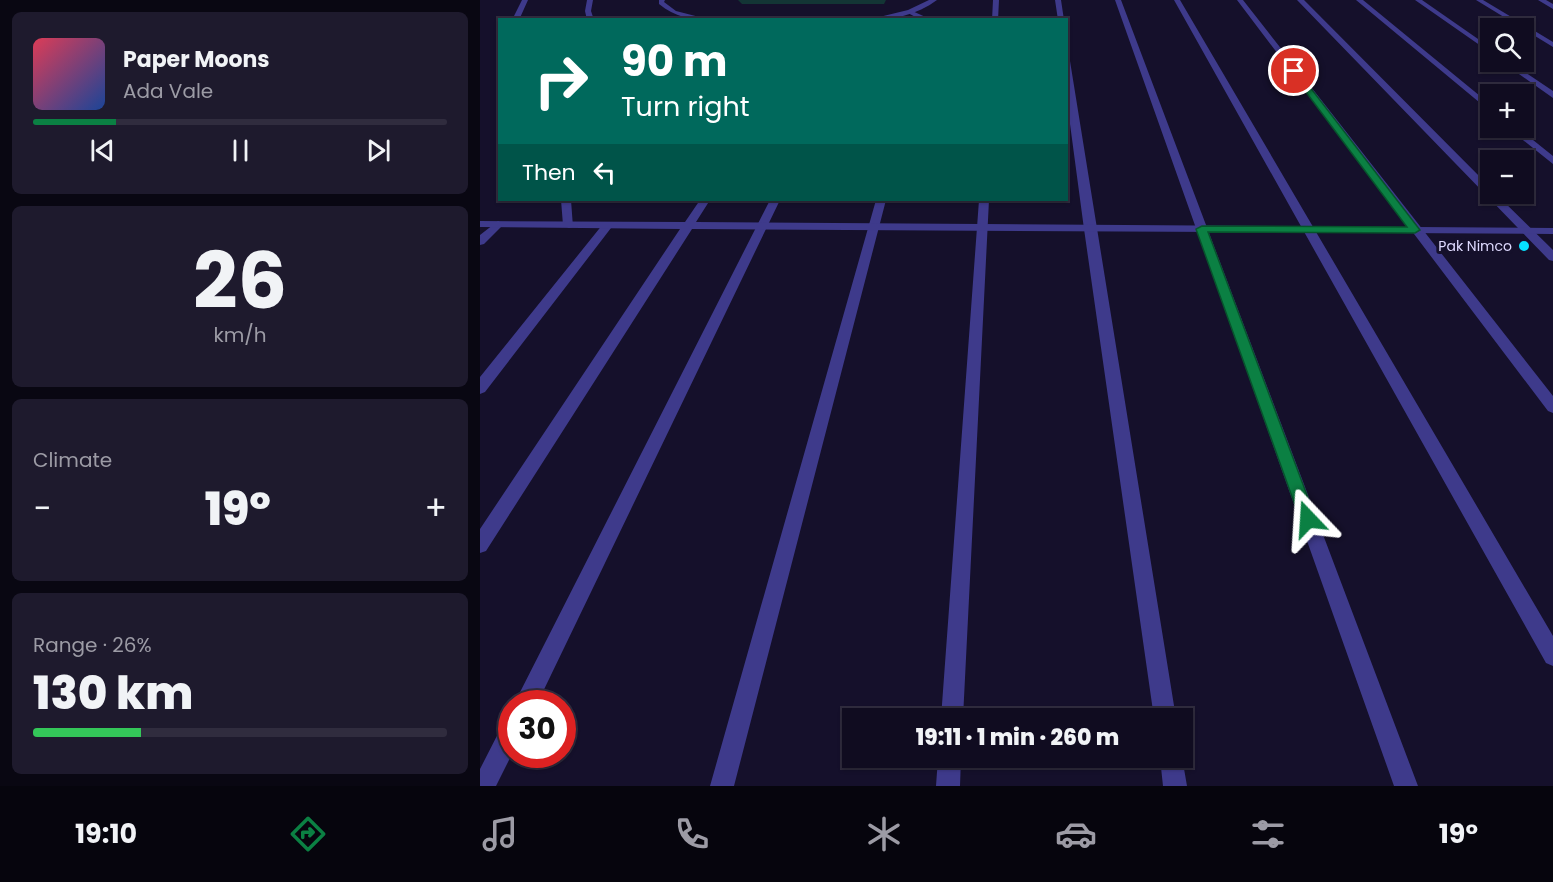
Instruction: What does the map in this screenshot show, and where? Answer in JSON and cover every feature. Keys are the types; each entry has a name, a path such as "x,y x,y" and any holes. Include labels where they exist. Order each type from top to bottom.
{"street":[{"path":"516,18 525,0"},
{"path":"590,0 588,11 590,18"},
{"path":"662,0 661,3 674,13 698,18"},
{"path":"880,18 910,12 934,0"},
{"path":"995,18 996,0"},
{"path":"1058,0 1061,18"},
{"path":"1118,0 1406,786"},
{"path":"1177,0 1553,656"},
{"path":"1240,0 1553,407"},
{"path":"1300,0 1553,257"},
{"path":"1359,0 1480,100"},
{"path":"1418,0 1480,43"},
{"path":"1479,0 1553,45"},
{"path":"1541,0 1553,7"},
{"path":"910,12 924,18"},
{"path":"1520,72 1553,95"},
{"path":"1068,76 1089,229 1163,708"},
{"path":"1525,138 1553,161"},
{"path":"566,201 569,225"},
{"path":"480,546 704,201"},
{"path":"532,690 774,201"},
{"path":"722,786 881,201"},
{"path":"953,708 984,201"},
{"path":"480,224 1553,231"},
{"path":"480,242 498,225"},
{"path":"480,388 607,226"},
{"path":"484,786 498,758"},
{"path":"948,786 949,768"},
{"path":"1172,768 1175,786"}],"green space":[{"path":"738,0 886,0 884,4 742,4"}],"place":[{"name":"Pak Nimco","path":"1524,246"}],"route":[{"path":"1294,71 1415,230 1202,229 1308,519"}]}
